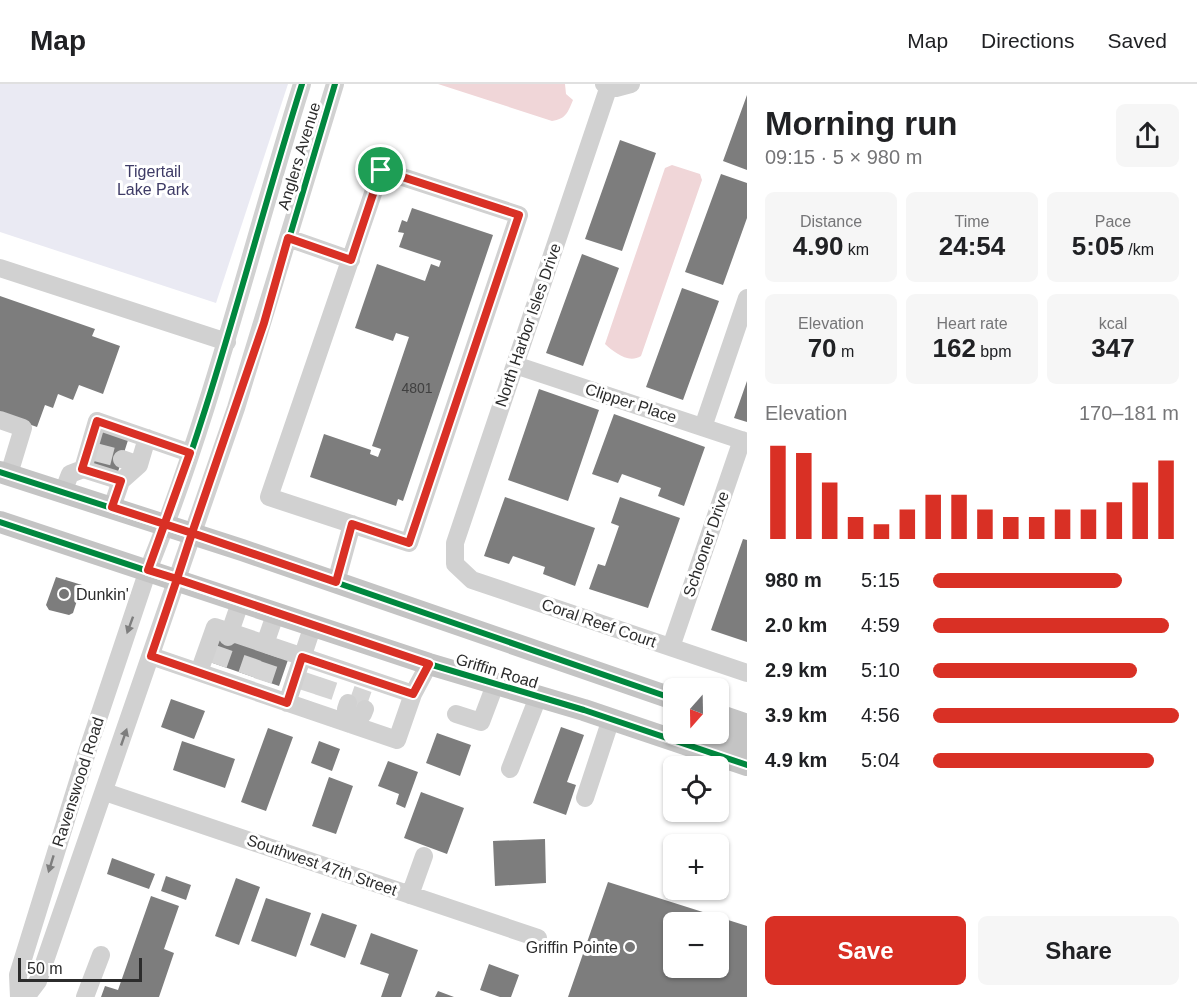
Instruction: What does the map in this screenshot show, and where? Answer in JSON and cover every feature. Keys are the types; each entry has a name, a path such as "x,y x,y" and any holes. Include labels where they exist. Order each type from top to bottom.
{"main road":[{"name":"Griffin Road","path":"4,473 192,533 663,695"},
{"name":"Griffin Road","path":"0,522 429,664 663,734"},
{"path":"729,719 747,725"},
{"path":"729,741 747,747"},
{"name":"Griffin Road","path":"692,744 747,765"}],"street":[{"name":"Anglers Avenue","path":"148,570 166,525 227,342 260,217 302,84"},
{"name":"Anglers Avenue","path":"177,579 264,323 335,84"},
{"path":"606,85 631,84"},
{"name":"North Harbor Isles Drive","path":"455,564 455,543 606,85"},
{"path":"381,170 519,215 409,543 352,524 269,497 381,170"},
{"path":"288,238 351,260"},
{"path":"0,268 227,342"},
{"path":"703,428 747,298"},
{"name":"Clipper Place","path":"515,364 744,441"},
{"path":"0,420 23,428 4,473"},
{"path":"63,492 70,474 82,469 92,451 97,421 190,453"},
{"path":"112,507 121,481 139,465 147,438"},
{"name":"Schooner Drive","path":"671,647 744,441"},
{"path":"122,459 139,465"},
{"path":"82,469 121,481"},
{"path":"336,582 352,524"},
{"name":"Coral Reef Court","path":"455,564 472,580 747,673"},
{"name":"Ravenswood Road","path":"19,997 18,975 148,570"},
{"name":"Ravenswood Road","path":"26,997 38,981 177,579"},
{"path":"229,634 241,600"},
{"path":"265,646 276,612"},
{"path":"308,703 320,667 313,625"},
{"path":"211,672 215,627 320,667 360,695 413,694"},
{"path":"151,656 253,684 308,703 350,724 397,740 413,694 429,664"},
{"path":"456,714 481,722 495,685"},
{"path":"350,724 360,695"},
{"path":"510,769 538,697"},
{"path":"585,798 611,719"},
{"name":"Southwest 47th Street","path":"105,792 538,938"},
{"path":"411,895 424,856"},
{"path":"85,997 101,955"}],"green space":[{"name":"Tigertail Lake Park","path":"0,84 288,84 216,303 0,232"}],"shaded area":[{"path":"438,84 565,84 566,94 573,100 566,114 552,121"},
{"path":"672,165 700,174 702,180 641,356 626,358 605,344 665,168"}],"building":[{"path":"747,95 747,170 723,161"},
{"path":"620,140 656,153 622,251 585,239"},
{"path":"721,174 747,183 747,218 723,285 685,272"},
{"path":"412,208 493,235 403,501 398,499 396,506 310,477 324,434 371,450 370,454 378,457 381,449 372,446 409,337 396,333 393,341 355,328 377,264 425,281 431,264 439,267 441,261 399,247 404,233 398,232 402,220 407,222"},
{"path":"582,254 619,268 583,366 546,353"},
{"path":"682,288 719,301 683,400 646,387"},
{"path":"0,296 95,329 92,336 120,346 103,394 79,385 73,400 58,394 53,408 45,405 37,427 0,414"},
{"path":"747,381 747,422 734,418"},
{"path":"539,389 599,410 568,501 508,480"},
{"path":"614,414 705,447 684,506 658,496 661,488 622,474 618,483 592,474"},
{"path":"102,429 129,437 117,475 90,467"},
{"path":"505,497 595,528 575,586 543,574 545,567 513,556 509,564 484,556"},
{"path":"620,497 680,518 648,608 589,589 598,564 605,566 619,526 611,523"},
{"path":"743,539 747,540 747,642 711,630"},
{"name":"Dunkin'","path":"56,577 82,585 73,613 69,615 49,610 46,605"},
{"path":"217,633 289,657 279,686 207,661"},
{"path":"171,699 205,711 194,739 161,727"},
{"path":"561,727 584,735 567,782 576,785 566,815 533,803"},
{"path":"268,728 293,737 266,811 241,802"},
{"path":"437,733 471,745 460,776 426,763"},
{"path":"182,741 235,759 225,788 173,770"},
{"path":"319,741 340,749 332,771 311,763"},
{"path":"388,761 418,772 405,808 396,804 399,794 378,786"},
{"path":"329,777 353,786 336,834 312,826"},
{"path":"421,792 464,808 447,854 404,838"},
{"path":"545,839 546,883 495,886 493,841"},
{"path":"112,858 155,874 149,889 107,874"},
{"path":"166,876 191,885 186,900 161,891"},
{"path":"236,878 260,887 239,945 215,936"},
{"name":"Griffin Pointe","path":"608,882 703,912 663,912 663,978 729,978 729,920 747,926 747,997 568,997"},
{"path":"151,896 179,906 164,949 174,953 159,997 101,997 105,986 118,990"},
{"path":"266,898 311,913 296,957 251,941"},
{"path":"322,913 357,925 345,958 310,945"},
{"path":"371,933 418,950 401,997 381,997 389,974 360,964"},
{"path":"489,964 519,975 511,997 500,997 480,990"},
{"path":"438,991 454,997 435,997"}],"tunnel":[{"path":"95,452 122,459"},
{"path":"218,665 228,637"},
{"path":"247,675 257,646"},
{"path":"263,681 273,651"},
{"path":"308,692 315,671"},
{"path":"323,697 330,676"},
{"path":"357,706 363,689"}],"cycle path":[{"path":"148,570 192,450 302,84"},
{"path":"177,579 264,323 335,84"},
{"path":"0,472 242,550 663,695"},
{"path":"0,522 429,664 584,710 747,765"}],"place":[{"name":"Dunkin'","path":"64,594"},
{"name":"Griffin Pointe","path":"630,947"}],"route":[{"path":"381,170 351,260 288,238 264,323 192,533 166,525 112,507 121,481 82,469 97,421 190,453 166,525 148,570 177,579 151,656 287,703 302,657 413,694 429,664 177,579 192,533 336,582 352,524 409,543 519,215 381,170"}]}
